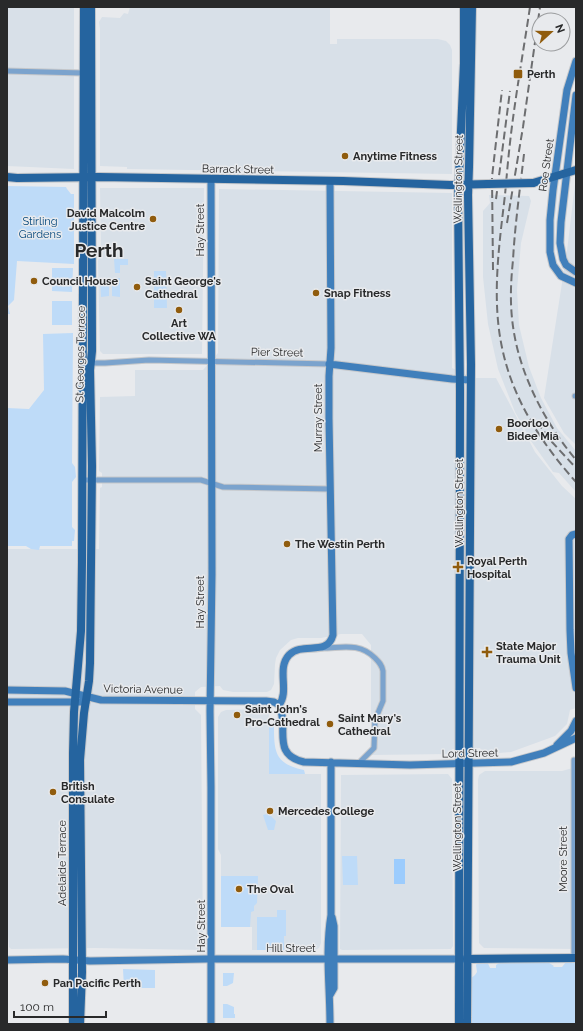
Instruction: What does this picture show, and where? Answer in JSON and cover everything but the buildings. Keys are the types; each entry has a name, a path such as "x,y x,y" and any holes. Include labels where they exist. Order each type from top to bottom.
{"main road":[{"name":"St Georges Terrace","path":"76,698 81,631 84,7"},
{"name":"St Georges Terrace","path":"86,699 90,663 92,480 91,7"},
{"name":"Wellington Street","path":"464,7 459,184 459,764 463,959 467,1024"},
{"name":"Wellington Street","path":"459,1024 463,959 469,764 470,380 468,184 472,7"},
{"name":"Roe Street","path":"576,61 567,90 550,220 550,252 553,265 557,273 576,283"},
{"name":"Roe Street","path":"576,95 560,222 561,255 566,265 576,272"},
{"name":"Barrack Street","path":"7,177 488,184 533,183 576,170"},
{"name":"Hay Street","path":"211,180 211,1024"},
{"name":"Murray Street","path":"320,648 329,643 333,635 330,490 330,181"},
{"name":"Pier Street","path":"330,364 459,380 470,380"},
{"path":"576,534 570,537 569,546 571,653 576,688"},
{"path":"320,648 301,648 296,650 287,657 284,663 283,697 279,705 283,714 283,742 287,753 294,759 304,762 359,762"},
{"name":"Victoria Avenue","path":"7,690 65,691 76,698"},
{"name":"Victoria Avenue","path":"7,702 76,698 101,700 266,701 274,702 279,705"},
{"name":"Adelaide Terrace","path":"73,1024 73,760 76,698"},
{"name":"Adelaide Terrace","path":"80,1024 82,960 80,760 86,699"},
{"path":"555,748 571,731 576,721"},
{"name":"Lord Street","path":"359,762 403,764 469,764 511,762 533,757 574,740"},
{"path":"330,1024 330,995 334,988 329,926 331,915 331,762"},
{"name":"Hill Street","path":"7,960 575,958"}],"street":[{"path":"7,71 83,73"},
{"name":"Pier Street","path":"82,363 148,360 330,364"},
{"path":"82,480 201,480 223,488 330,490"},
{"path":"320,648 358,647 364,649 380,662 382,666 383,701 375,720 374,748 359,762"},
{"name":"Moore Street","path":"574,760 575,958"}],"shaded area":[{"path":"7,7 74,7 74,169 7,166"},
{"path":"130,7 330,7 330,44 337,44 337,39 438,39 446,41 452,50 452,174 127,169 127,167 100,166 99,22 102,17 120,18 124,13 128,14"},
{"path":"576,176 576,445 564,433 544,398 567,251"},
{"path":"100,188 204,188 202,354 103,354 100,351 98,261 101,250"},
{"path":"219,189 452,193 452,368 474,378 496,378 535,452 562,486 576,499 576,708 570,710 567,724 555,736 511,752 488,754 480,748 452,749 450,754 371,755 371,645 362,634 341,634 321,638 298,638 291,640 280,650 276,658 274,684 271,690 267,692 233,692 223,690 220,686 201,687 195,692 195,709 201,715 203,950 95,948 11,949 9,947 7,922 7,549 99,549 100,488 102,487 102,473 99,471 100,397 135,396 135,370 203,370 218,353"},
{"path":"489,195 529,196 531,201 521,243 517,290 519,325 529,367 541,398 557,428 576,451 576,492 559,473 553,472 531,441 515,412 498,369 488,324 483,277 483,211 490,203"},
{"name":"Mercedes College","path":"269,709 269,774 321,774 321,943 319,948 315,950 252,950 252,927 221,927 221,855 218,849 218,717 221,712 226,710"},
{"path":"576,767 576,949 484,948 479,943 479,775 485,771 562,771"},
{"path":"448,774 452,779 453,946 451,949 340,949 341,775"},
{"path":"394,859 405,859 405,884 394,884"}],"green space":[{"name":"Stirling Gardens","path":"7,186 66,187 71,194 74,194 74,264 17,261 14,300 8,306 10,314 7,314"},
{"path":"114,259 128,259 128,265 120,265 120,273 115,273"},
{"path":"52,268 73,268 72,292 52,291"},
{"path":"154,271 166,271 167,308 154,308"},
{"path":"100,278 109,278 109,296 101,297"},
{"path":"112,278 120,278 120,297 112,296"},
{"path":"52,301 72,301 72,325 52,325"},
{"path":"73,333 72,463 75,467 76,477 72,482 72,527 75,530 74,541 72,541 72,546 40,546 39,550 31,549 26,546 7,546 7,408 29,409 44,390 43,334"},
{"path":"271,724 274,726 275,743 278,756 287,764 304,770 305,774 269,774 269,726"},
{"path":"267,814 276,821 274,830 268,830 263,815"},
{"path":"342,856 357,856 358,885 343,885"},
{"name":"The Oval","path":"221,876 258,876 257,903 254,906 254,911 251,912 250,927 221,927"},
{"path":"277,910 286,910 286,936 284,936 284,950 257,950 257,917 277,917"},
{"path":"478,961 487,961 490,968 496,968 496,965 502,961 546,961 554,966 553,967 562,967 566,962 576,962 576,1024 468,1024 470,979 477,972 476,965"},
{"path":"123,969 155,970 155,988 124,988"},
{"path":"223,973 234,973 233,983 223,986"},
{"path":"223,1004 234,1007 235,1018 223,1018"}],"railway":[{"path":"530,7 509,152 497,274 497,313 503,352 514,388 541,437 576,482"},
{"path":"507,223 523,127 540,7"},
{"path":"493,270 492,177 502,90"},
{"path":"496,199 510,91"},
{"path":"524,154 516,220 511,282 511,311 515,337 519,356 534,394 553,428 576,460"},
{"path":"537,422 552,442 576,468"}],"place":[{"name":"Perth","path":"518,74"},
{"name":"Anytime Fitness","path":"345,156"},
{"name":"David Malcolm Justice Centre","path":"153,219"},
{"name":"Council House","path":"34,281"},
{"name":"Saint George's Cathedral","path":"137,287"},
{"name":"Snap Fitness","path":"316,293"},
{"name":"Art Collective WA","path":"179,310"},
{"name":"Boorloo Bidee Mia","path":"499,429"},
{"name":"The Westin Perth","path":"287,544"},
{"name":"Royal Perth Hospital","path":"458,567"},
{"name":"State Major Trauma Unit","path":"487,652"},
{"name":"Saint John's Pro-Cathedral","path":"237,715"},
{"name":"Saint Mary's Cathedral","path":"330,724"},
{"name":"British Consulate","path":"53,792"},
{"name":"Mercedes College","path":"270,811"},
{"name":"The Oval","path":"239,889"},
{"name":"Pan Pacific Perth","path":"45,983"}],"district":[{"name":"Perth","path":"99,250"}]}
